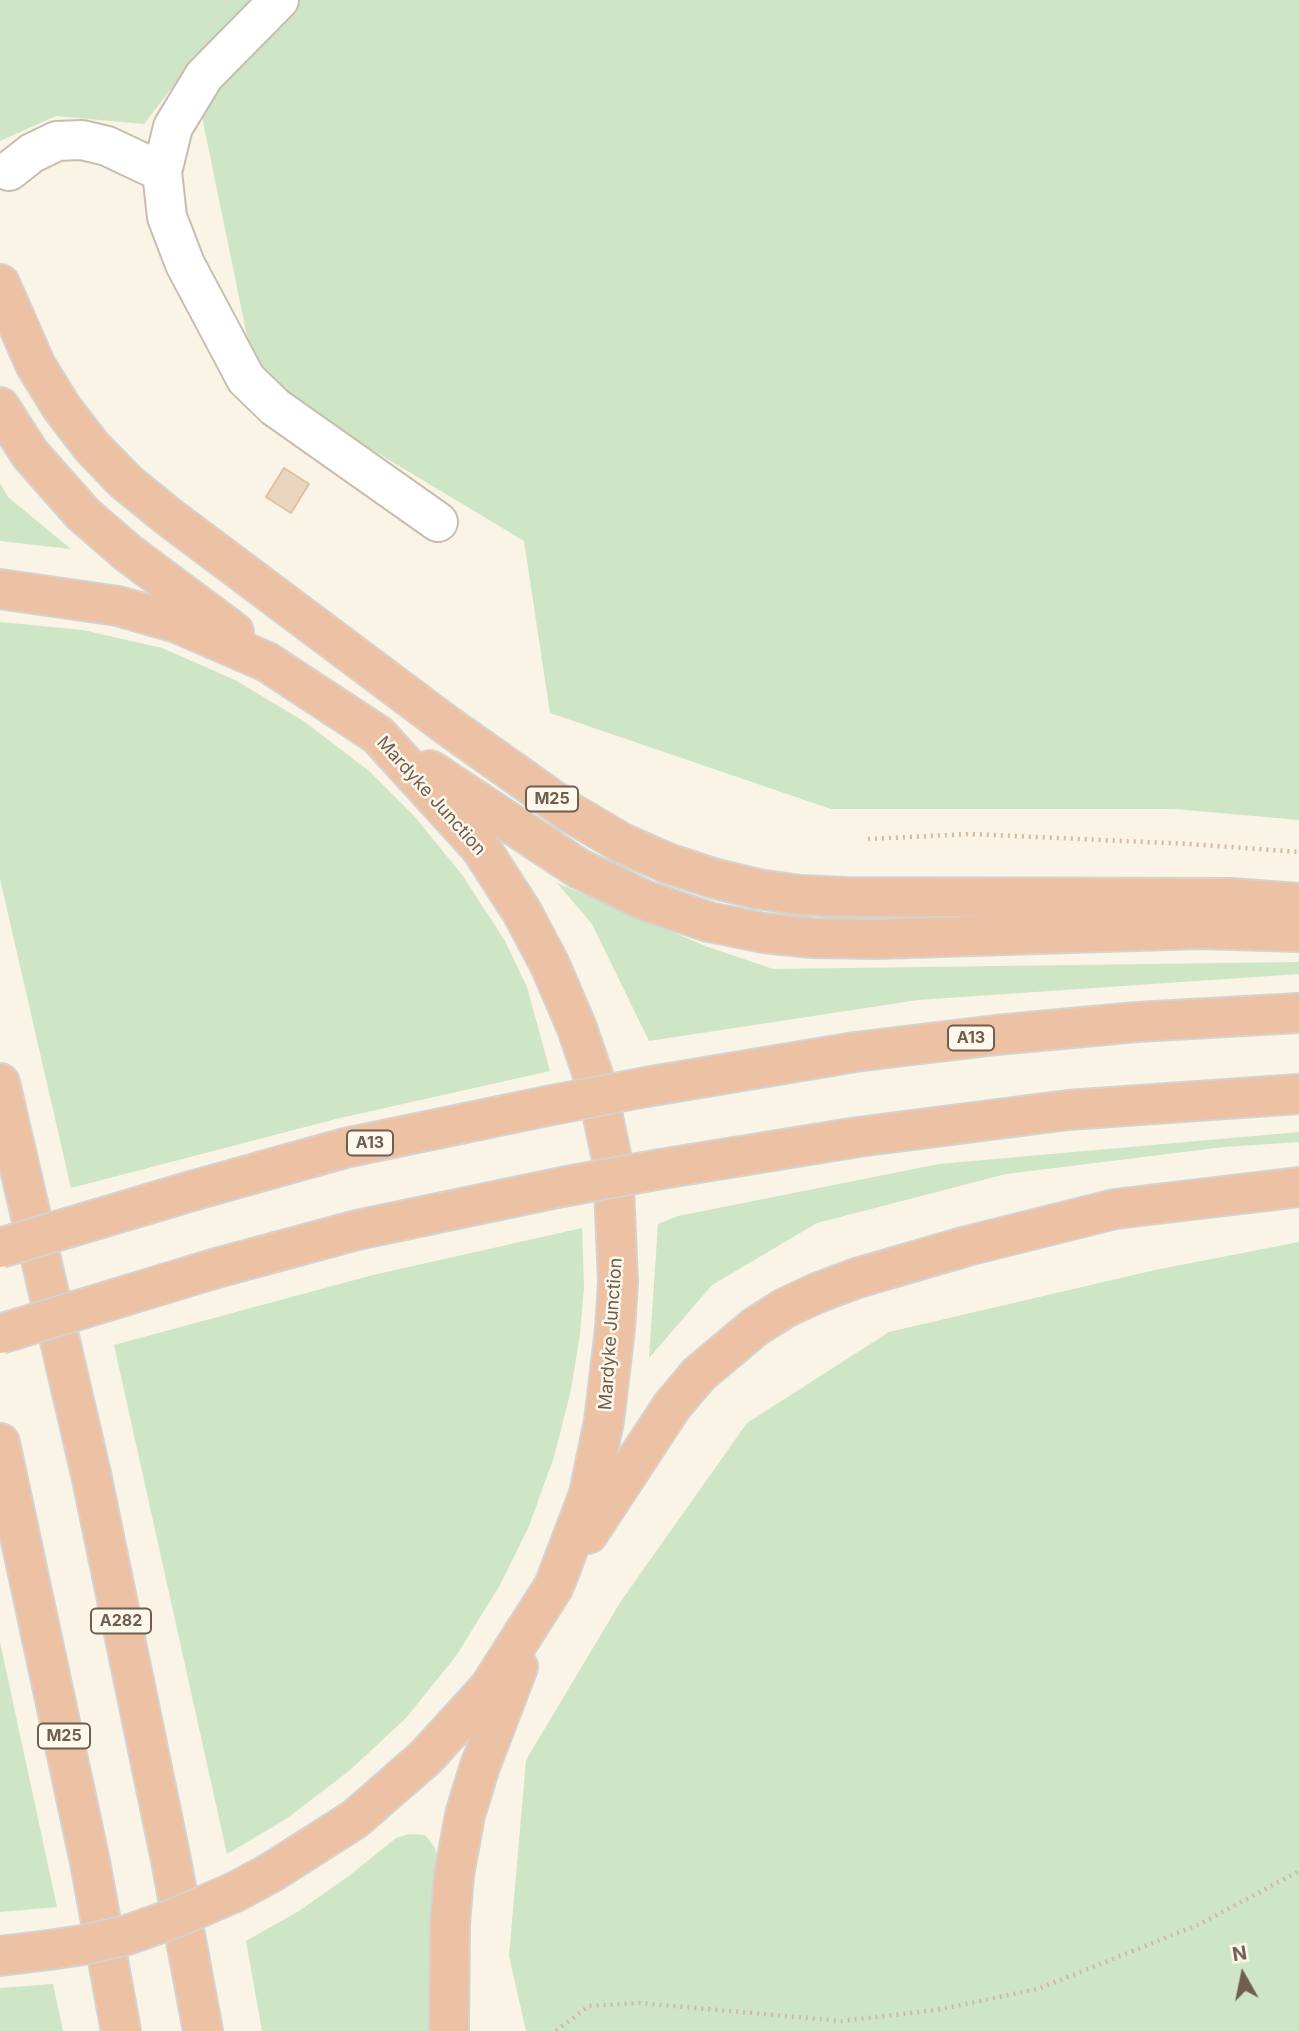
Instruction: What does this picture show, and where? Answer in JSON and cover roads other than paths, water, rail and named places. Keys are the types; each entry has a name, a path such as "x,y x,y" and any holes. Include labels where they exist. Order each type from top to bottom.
{"highway":[{"name":"M25","path":"0,284 36,366 62,408 92,447 127,482 169,517 448,726 571,813 622,844 667,863 716,879 800,895 1231,898 1299,903"},
{"path":"0,407 30,454 83,514 128,553 320,695"},
{"name":"Mardyke Junction","path":"0,589 118,606 177,623 267,662 378,735 480,847 522,912 550,965 577,1028 596,1084 613,1164 618,1282 604,1421 589,1494 548,1598 489,1688 426,1758 355,1819 272,1872 235,1892 175,1919 127,1935 83,1945 0,1956"},
{"path":"378,735 578,867 644,900 709,922 764,933 851,939 1201,929 1299,932"},
{"name":"A13","path":"0,1248 345,1148 646,1087 855,1052 996,1035 1299,1013"},
{"name":"A282","path":"0,1083 91,1474 171,1860 203,2031"},
{"path":"0,1334 213,1269 357,1230 661,1168 858,1137 1068,1110 1299,1094"},
{"path":"449,2031 450,1924 454,1875 465,1815 480,1766 548,1598 672,1406 699,1374 755,1326 785,1308 857,1278 967,1246 1115,1209 1299,1187"},
{"name":"M25","path":"0,1443 88,1849 121,2031"}],"lane":[{"path":"279,0 204,76 173,127 162,172 167,217 185,264 246,379 275,407 438,522"},
{"path":"9,171 33,153 57,141 82,140 107,146 162,172"}]}
